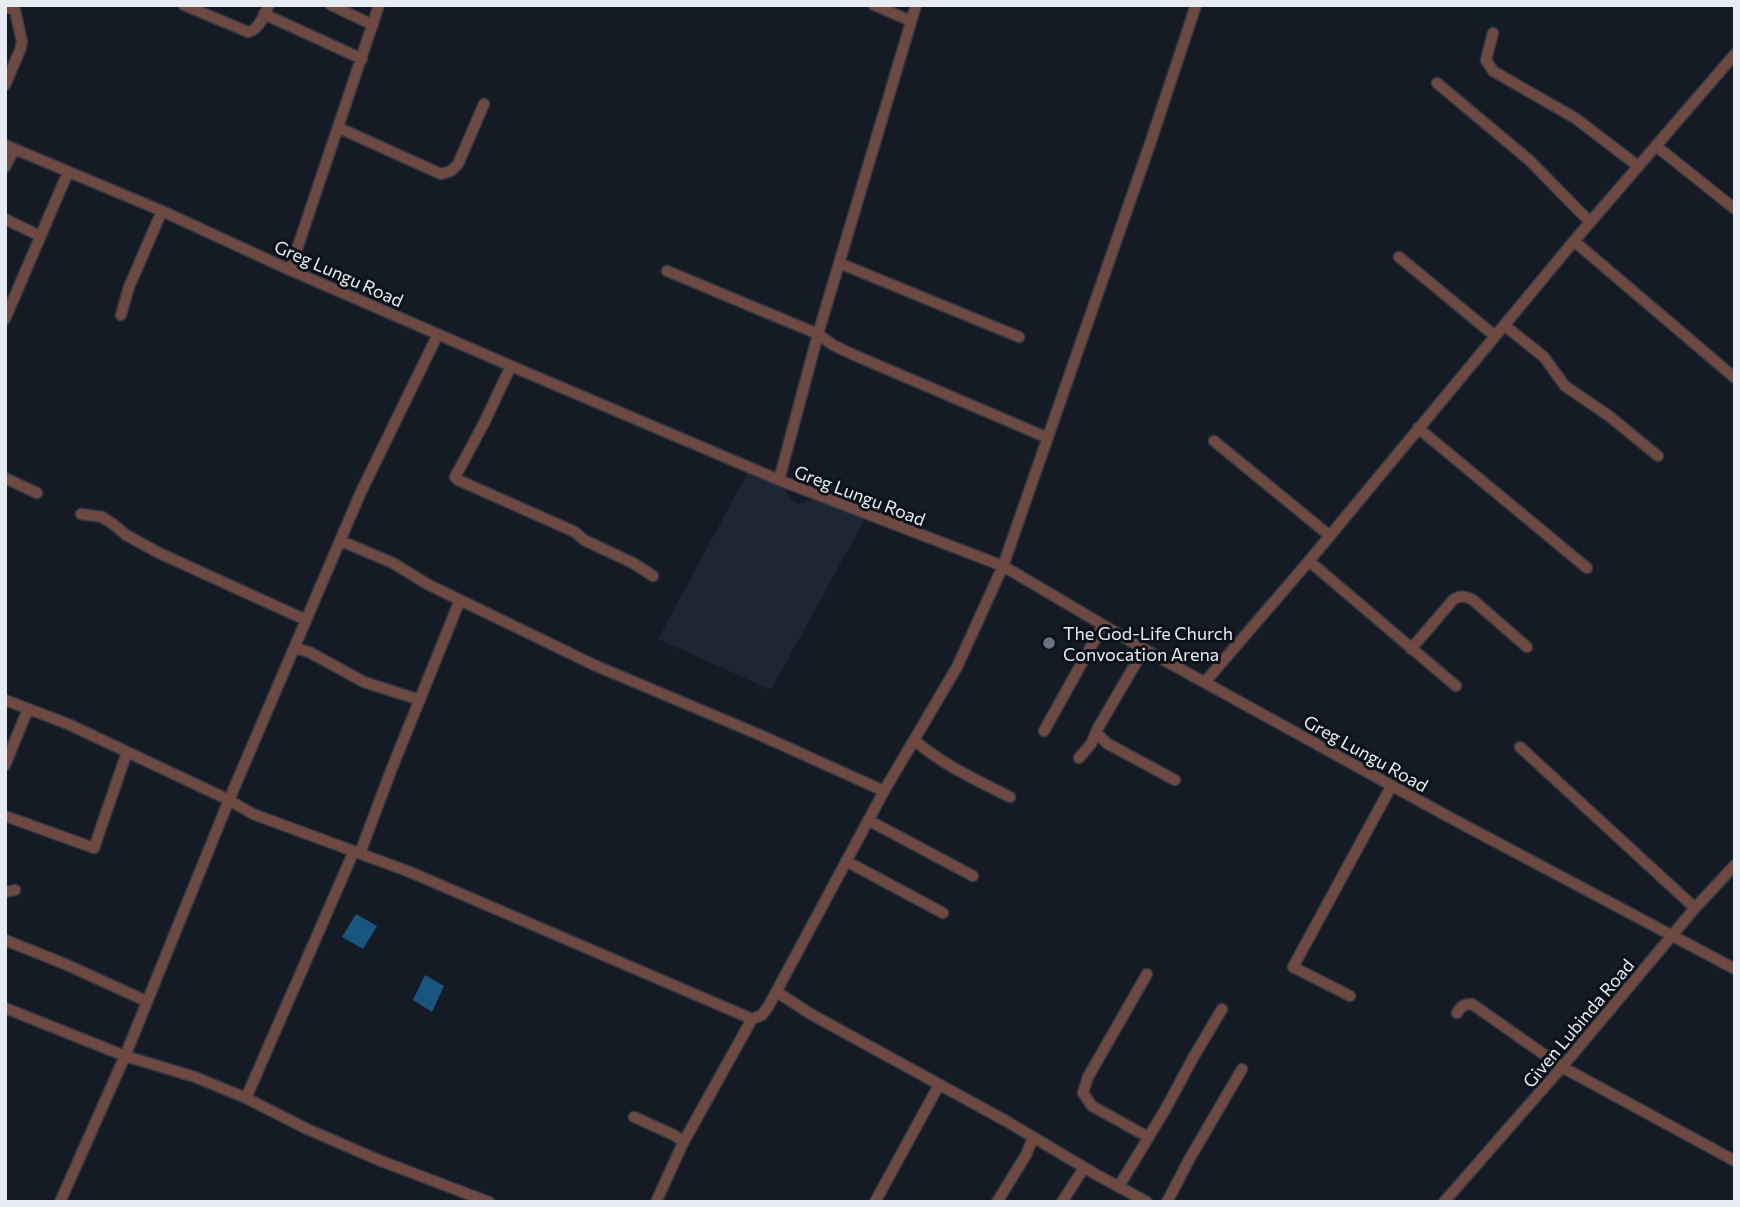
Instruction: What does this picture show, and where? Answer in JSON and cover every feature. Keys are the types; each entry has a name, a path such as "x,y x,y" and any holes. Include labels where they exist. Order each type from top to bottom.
{"street":[{"path":"184,5 206,10 248,32 257,28 266,10 362,59"},
{"path":"331,5 373,25"},
{"path":"290,270 379,5"},
{"path":"874,5 911,20"},
{"path":"779,480 818,334 916,5"},
{"path":"656,1202 684,1142 752,1019 762,1015 777,992 884,791 957,667 1003,566 1196,5"},
{"path":"5,7 15,10 22,42 5,85"},
{"path":"1493,33 1486,60 1493,71 1575,118 1639,166"},
{"path":"1205,682 1330,536 1590,222 1735,54"},
{"path":"1437,83 1529,160 1590,222"},
{"path":"339,128 441,174 451,171 458,164 484,104"},
{"path":"1656,146 1735,209"},
{"path":"5,167 10,147"},
{"name":"Greg Lungu Road","path":"10,147 779,480 1003,566 1144,649 1392,786 1735,969"},
{"path":"5,319 68,172"},
{"path":"121,314 129,287 162,211"},
{"path":"5,219 40,236"},
{"path":"1574,241 1735,379"},
{"path":"1399,257 1495,335"},
{"path":"839,262 1019,337"},
{"path":"667,271 818,334 854,355 1048,438"},
{"path":"1504,325 1544,357 1565,386 1609,416 1658,456"},
{"path":"60,1202 125,1056 229,800 360,494 438,334"},
{"path":"511,366 455,477 575,533 653,576"},
{"path":"1418,428 1587,568"},
{"path":"1214,442 1330,536"},
{"path":"5,478 37,493"},
{"path":"81,514 102,517 126,535 159,553 306,620"},
{"path":"341,541 393,563 413,577 594,665 884,791"},
{"path":"1309,561 1455,687"},
{"path":"1411,649 1458,596 1473,600 1527,647"},
{"path":"246,1098 357,852 460,600"},
{"path":"1044,731 1103,625"},
{"path":"295,648 309,652 364,682 420,700"},
{"path":"1079,758 1088,749 1144,649"},
{"path":"5,700 68,724 253,814 410,872 752,1019"},
{"path":"5,765 28,709"},
{"path":"1096,733 1108,744 1175,779"},
{"path":"914,740 948,765 1010,797"},
{"path":"1520,747 1695,908"},
{"path":"5,816 94,848 127,752"},
{"path":"1350,996 1293,967 1392,786"},
{"path":"868,820 973,876"},
{"path":"846,860 943,913"},
{"name":"Given Lubinda Road","path":"1444,1202 1695,908 1735,865"},
{"path":"5,940 146,1001"},
{"path":"1147,974 1088,1077 1083,1093 1092,1106 1149,1137"},
{"path":"777,992 809,1013 1147,1202"},
{"path":"1457,1013 1461,1006 1472,1004 1562,1067 1735,1161"},
{"path":"5,1008 125,1056 195,1077 364,1154 489,1202"},
{"path":"1119,1186 1222,1009"},
{"path":"1167,1202 1189,1158 1242,1069"},
{"path":"875,1202 939,1085"},
{"path":"634,1116 684,1142"},
{"path":"997,1202 1033,1138"},
{"path":"1062,1202 1084,1168"}],"shaded area":[{"path":"751,466 784,487 790,500 800,504 812,499 867,515 771,690 658,639"}],"water":[{"path":"356,914 377,926 363,949 342,937"},
{"path":"425,975 444,986 432,1012 413,1000"}],"place":[{"name":"The God-Life Church Convocation Arena","path":"1049,643"}]}
